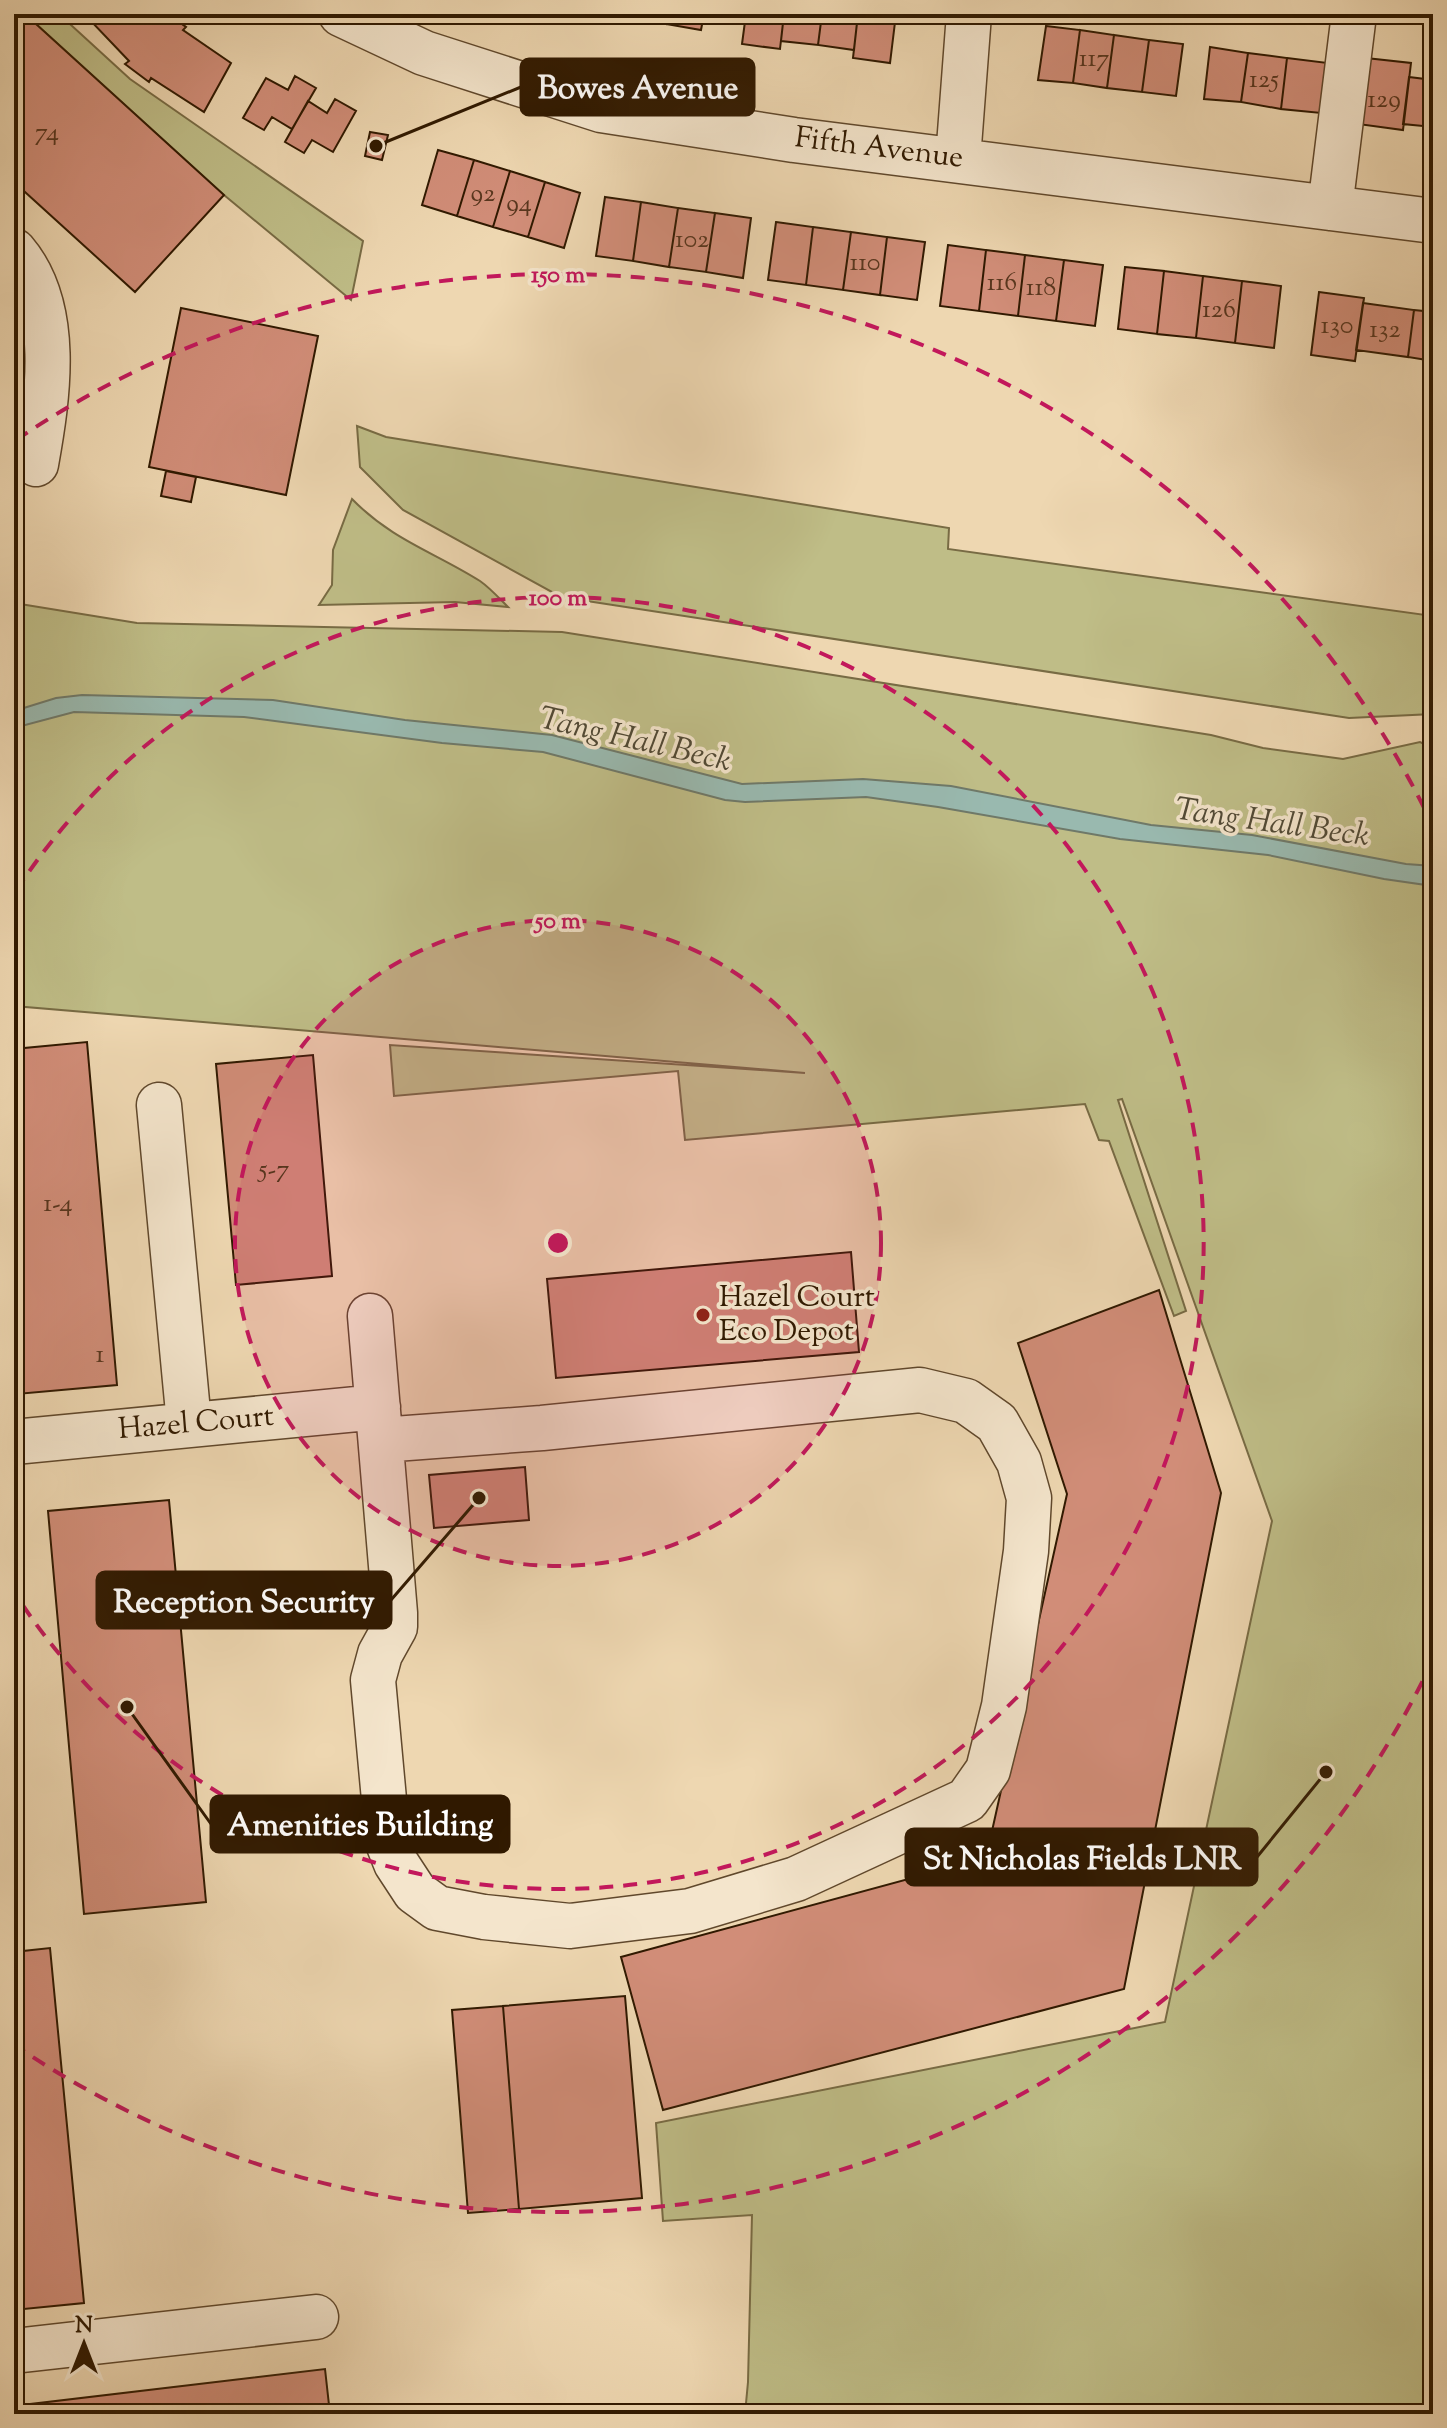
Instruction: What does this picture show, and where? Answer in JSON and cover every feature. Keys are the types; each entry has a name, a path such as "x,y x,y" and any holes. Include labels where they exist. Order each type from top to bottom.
{"street":[{"name":"Fifth Avenue","path":"341,14 424,53 601,110 794,140 1433,221"},
{"path":"958,159 969,14"},
{"path":"1330,208 1354,14"},
{"path":"14,251 27,267 46,325 45,414 36,464"},
{"path":"159,1105 189,1423"},
{"path":"370,1316 380,1424"},
{"name":"Hazel Court","path":"14,1442 189,1423 380,1424 542,1428 920,1390 966,1401 997,1423 1019,1462 1029,1498 1026,1551 1004,1706 988,1770 967,1800 796,1879 690,1911 570,1926 484,1917 437,1908 415,1892 396,1863 388,1843 373,1680 380,1654 395,1627 380,1424"},
{"path":"14,2351 316,2317"}],"shaded area":[{"path":"25,14 59,14 130,79 363,241 351,300 224,195"},
{"path":"357,426 386,437 949,528 948,549 1433,616 1433,714 1349,718 561,597 403,510 360,467"},
{"path":"352,499 382,525 480,581 508,607 455,602 319,605 332,585 333,550"},
{"path":"14,603 137,623 562,632 1211,735 1263,748 1343,759 1420,742 1433,748 1433,2414 745,2414 752,2215 663,2221 656,2123 1165,2022 1272,1521 1122,1099 1118,1100 1186,1311 1174,1316 1109,1141 1099,1140 1085,1104 685,1140 678,1071 394,1096 390,1045 805,1073 14,1006"}],"water":[{"path":"82,695 273,700 405,720 552,735 742,784 863,779 951,786 1151,825 1252,835 1406,864 1433,866 1433,886 1268,855 1120,839 866,797 745,802 725,800 543,752 442,743 244,717 74,712 14,728 14,711 56,698"}],"building":[{"path":"14,14 25,14 224,195 135,292 14,182"},
{"path":"89,14 162,14 169,21 172,17 186,27 183,30 231,63 204,112 151,78 149,82 125,64 129,61 87,17"},
{"path":"631,14 668,14 666,24 631,18"},
{"path":"668,14 704,14 701,30 666,24"},
{"path":"746,14 784,14 780,49 742,44"},
{"path":"784,14 822,14 818,45 781,41"},
{"path":"822,14 858,14 854,50 818,45"},
{"path":"858,14 896,14 890,63 853,58"},
{"path":"1046,26 1080,30 1073,83 1038,80"},
{"path":"1080,30 1114,35 1107,88 1073,83"},
{"path":"1114,35 1149,40 1142,92 1107,88"},
{"path":"1149,40 1183,44 1176,96 1142,92"},
{"path":"1210,47 1248,53 1241,102 1204,99"},
{"path":"1248,53 1287,58 1281,109 1241,102"},
{"path":"1287,58 1328,63 1321,113 1281,109"},
{"path":"1366,58 1411,63 1403,130 1358,124"},
{"path":"295,76 316,88 292,129 272,117 264,130 243,118 266,78 288,90"},
{"path":"1409,77 1433,80 1433,127 1403,124"},
{"path":"335,99 356,111 333,152 312,140 304,153 285,142 308,101 327,113"},
{"path":"370,132 388,135 382,160 365,156"},
{"path":"438,150 474,160 457,216 422,205"},
{"path":"474,160 510,171 493,227 457,216"},
{"path":"510,171 545,182 528,237 493,227"},
{"path":"545,182 580,193 564,248 528,237"},
{"path":"605,197 641,202 633,261 596,256"},
{"path":"641,202 678,208 669,267 633,261"},
{"path":"678,208 715,213 706,272 669,267"},
{"path":"715,213 751,218 743,278 706,272"},
{"path":"776,222 813,227 806,285 768,280"},
{"path":"813,227 851,232 843,290 806,285"},
{"path":"851,232 887,237 880,295 843,290"},
{"path":"887,237 925,242 917,300 880,295"},
{"path":"948,245 986,250 979,311 940,306"},
{"path":"986,250 1025,255 1018,316 979,311"},
{"path":"1025,255 1064,260 1056,321 1018,316"},
{"path":"1064,260 1103,265 1095,326 1056,321"},
{"path":"1125,267 1164,271 1157,334 1118,329"},
{"path":"1164,271 1203,276 1196,338 1157,334"},
{"path":"1203,276 1242,281 1235,343 1196,338"},
{"path":"1242,281 1281,286 1274,348 1235,343"},
{"path":"1319,292 1364,298 1355,361 1311,355"},
{"path":"1363,303 1414,310 1408,357 1356,350"},
{"path":"181,308 318,336 286,495 149,467"},
{"path":"1414,310 1433,312 1433,361 1408,357"},
{"path":"166,471 196,477 191,502 161,496"},
{"path":"87,1042 117,1385 17,1394 14,1359 14,1049"},
{"path":"313,1055 332,1276 236,1285 216,1064"},
{"name":"Hazel Court Eco Depot","path":"851,1252 859,1352 556,1378 547,1279"},
{"path":"1159,1290 1221,1493 1124,1989 663,2110 621,1957 986,1858 1067,1494 1018,1343"},
{"path":"525,1467 529,1520 434,1528 429,1475"},
{"path":"169,1500 206,1902 84,1914 48,1511"},
{"path":"50,1948 84,2303 14,2310 14,1952"},
{"path":"625,1996 642,2198 519,2209 503,2006"},
{"path":"503,2006 519,2209 468,2213 452,2010"},
{"path":"325,2369 330,2414 14,2414 14,2406"}],"place":[{"name":"Bowes Avenue","path":"376,146"},
{"name":"Hazel Court Eco Depot","path":"703,1315"},
{"name":"Reception Security","path":"479,1498"},
{"name":"Amenities Building","path":"127,1707"},
{"name":"St Nicholas Fields LNR","path":"1326,1772"}],"water label":[{"name":"Tang Hall Beck","path":"635,741"},
{"name":"Tang Hall Beck","path":"1272,824"}]}
